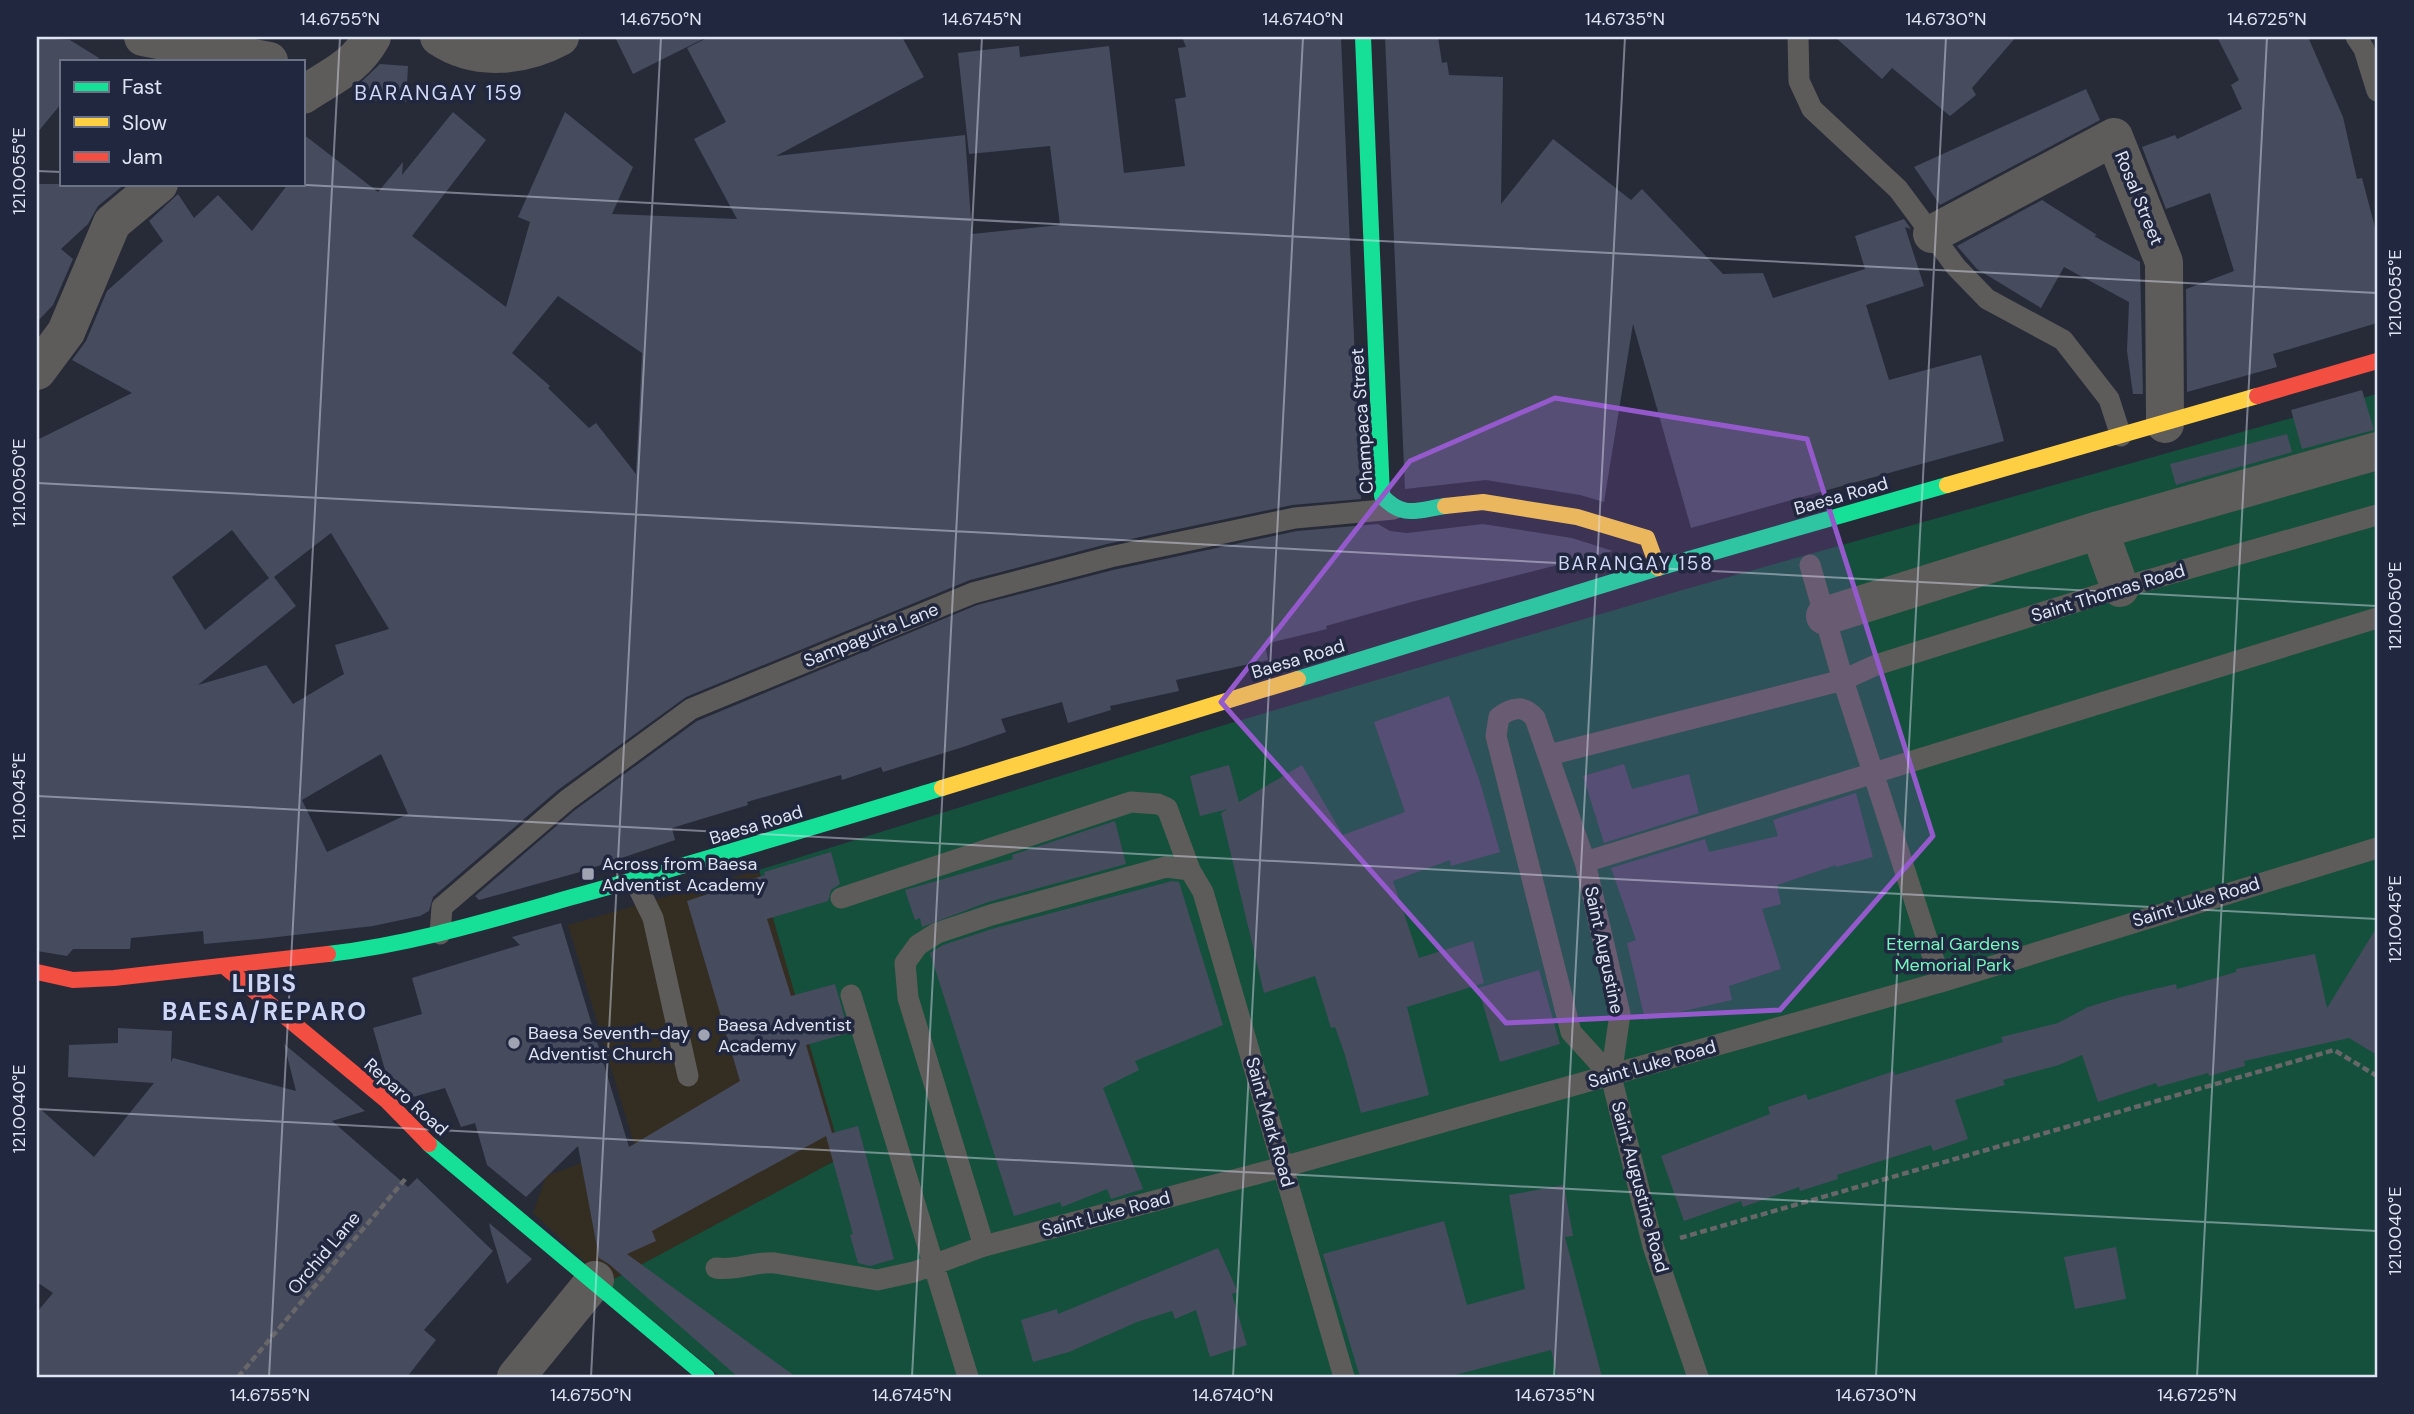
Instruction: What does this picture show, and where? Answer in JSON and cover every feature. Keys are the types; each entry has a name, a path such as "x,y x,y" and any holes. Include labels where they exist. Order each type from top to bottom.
{"main road":[{"name":"Champaca Street","path":"1363,37 1382,496 1394,509 1405,511 1483,502 1577,517 1647,538 1658,568"},
{"name":"Baesa Road","path":"224,966 377,948 440,934 743,849 1658,568 2377,361"},
{"path":"37,972 72,980 224,966"},
{"name":"Reparo Road","path":"224,966 386,1100 432,1147 707,1377"}],"street":[{"path":"143,37 264,60"},
{"path":"313,79 342,74 363,53 372,37"},
{"path":"439,37 479,53 516,54 560,37"},
{"name":"Rosal Street","path":"1932,234 2114,137 2164,262 2165,424"},
{"path":"37,372 66,332 111,223 157,186"},
{"path":"1825,617 2099,530 2377,452"},
{"path":"2099,530 2120,588"},
{"path":"516,1377 594,1280"}],"lane":[{"path":"1798,37 1799,81 1812,109 1898,189 1956,267 1987,299 2063,340 2109,399 2121,436"},
{"path":"2356,37 2364,49 2377,91"},
{"name":"Sampaguita Lane","path":"440,934 442,907 567,800 691,709 973,593 1110,556 1295,518 1394,509"},
{"name":"Saint Thomas Road","path":"1549,755 1843,680 1876,665 2120,588 2377,515"},
{"path":"1810,565 1843,680 1941,982"},
{"path":"1585,862 2377,618"},
{"name":"Saint Augustine","path":"1517,708 1528,710 1535,718 1585,862 1620,1014 1611,1076 1571,1032 1496,736 1499,717 1517,708"},
{"name":"Saint Mark Road","path":"841,898 1131,802 1158,804 1167,808 1190,870 1203,892 1344,1377"},
{"name":"Saint Luke Road","path":"716,1268 734,1270 761,1262 775,1263 877,1280 932,1265 984,1246 1283,1167 1941,982 2375,851"},
{"path":"984,1246 908,998 905,963 918,945 937,933 991,915 1166,866 1190,870"},
{"path":"634,879 653,918 688,1076"},
{"path":"851,995 968,1377"},
{"name":"Saint Augustine Road","path":"1611,1076 1653,1246 1698,1377"}],"path":[{"path":"1653,1246 2333,1050 2377,1076"},
{"name":"Orchid Lane","path":"238,1377 432,1147"}],"highlighted area":[{"path":"1555,398 1807,439 1933,836 1780,1010 1506,1023 1221,702 1410,461"}],"shaded area":[{"name":"Baesa Adventist Academy","path":"759,870 843,1157 607,1283 533,1213 546,1176 634,1144 568,925"}],"green space":[{"name":"Eternal Gardens Memorial Park","path":"2377,394 2377,1377 721,1377 607,1283 842,1157 759,870 1211,729 1679,591"}],"building":[{"path":"615,37 707,37 633,74"},
{"path":"709,37 902,37 924,77 776,156 965,135 972,234 1060,225 1050,146 969,154 958,53 1019,46 1020,57 1109,46 1124,173 1185,166 1175,99 1186,97 1178,48 1186,47 1182,37 1341,37 1361,499 1292,505 1107,544 970,580 686,697 558,790 433,897 429,911 420,916 373,926 260,939 204,944 203,931 131,938 130,949 73,949 67,956 37,951 37,440 132,393 72,360 86,341 107,291 163,241 149,221 178,194 194,218 218,195 252,231 286,186 304,186 304,135 378,192 403,162 402,175 453,112 486,140 412,236 506,307 530,222 518,217 565,112 633,167 612,214 737,219 694,139 726,122 687,48","holes":["558,296 642,353 636,474 596,423 589,428 548,388 550,386 512,353","232,530 269,578 205,630 172,577","331,533 389,629 335,645 344,674 293,704 266,665 198,685 296,606 274,577","381,754 408,814 327,852 302,800"]},
{"path":"1385,37 1438,37 1442,63 1447,62 1449,75 1503,77 1501,204 1553,139 1631,200 1642,189 1723,274 1763,273 1773,298 1865,269 1855,236 1904,219 1911,229 1905,227 1924,286 1866,305 1889,380 1981,355 2004,441 1691,528 1633,324 1604,502 1580,495 1486,480 1405,489"},
{"path":"1835,37 2016,37 1972,88 1976,95 1950,116 1892,68 1882,79"},
{"path":"2217,37 2308,37 2343,117 2357,179 2362,178 2377,235 2377,323 2273,354 2277,367 2187,392 2186,289 2234,271 2210,193 2166,209 2142,147 2175,135 2177,139 2242,109 2231,85 2239,80"},
{"path":"37,38 70,40 99,58 60,60 60,105 37,133"},
{"path":"380,64 408,66 406,102 358,100 358,85"},
{"path":"2086,89 2100,120 1940,205 1914,167"},
{"path":"37,184 123,186 98,206 88,224 61,249 73,259 53,305 37,322"},
{"path":"2042,200 2097,235 2094,236 2140,262 2143,394 2133,394 2127,351 2129,302 2064,267 2041,308 1977,269 1957,246"},
{"path":"2362,390 2374,430 2302,449 2291,410"},
{"path":"2287,434 2292,452 2176,485 2170,464"},
{"path":"1378,524 1390,531 1407,533 1483,524 1572,538 1613,551 1415,601 1326,626 1327,629 1265,644 1268,660 1176,680 1179,691 1110,706 1111,710 1068,723 1062,702 1001,719 1006,732 963,747 883,772 881,767 842,780 841,775 747,802 748,805 672,828 675,840 580,872 479,900 475,896 575,810 697,721 977,605 1113,570 1297,531"},
{"path":"1449,696 1480,782 1500,852 1451,866 1450,860 1393,881 1419,958 1473,941 1484,983 1407,1007 1429,1095 1361,1113 1345,1055 1335,1027 1331,1028 1315,976 1264,993 1221,813 1228,809 1200,816 1190,776 1229,765 1239,802 1302,765 1343,835 1405,812 1374,722"},
{"path":"1624,764 1632,789 1689,774 1699,813 1604,843 1583,776"},
{"path":"1856,793 1873,857 1836,865 1777,885 1781,904 1762,909 1781,969 1729,986 1732,1000 1645,1020 1627,943 1636,940 1611,868 1705,839 1709,852 1778,836 1773,820"},
{"path":"1115,821 1126,864 988,902 922,927 920,918 915,920 905,890 1013,859 1012,855"},
{"path":"831,852 840,884 831,890 828,901 767,919 791,996 835,984 849,1033 806,1045 832,1133 858,1126 894,1259 870,1266 858,1263 850,1235 853,1234 826,1136 652,1231 656,1241 627,1254 796,1377 738,1377 599,1258 578,1146 526,1197 487,1165 475,1123 461,1127 445,1088 413,1097 385,1070 373,1028 422,1014 412,978 520,945 512,937 561,923 629,1147 740,1081 687,901 765,875 764,872"},
{"path":"1172,881 1179,882 1223,1025 1135,1061 1139,1070 1103,1088 1143,1189 1111,1199 1107,1189 1062,1207 1060,1202 1014,1216 930,953 943,945 995,928"},
{"path":"2377,927 2377,1055 2349,1038 2244,1061 2245,1066 2209,1076 2208,1073 2158,1087 2156,1083 2098,1102 2082,1055 2059,1065 2003,1080 2005,1085 1955,1100 1968,1139 1933,1151 1931,1145 1837,1175 1838,1179 1800,1191 1799,1187 1743,1207 1741,1201 1684,1221 1661,1156 1770,1114 1768,1107 1806,1094 1808,1100 1894,1071 1895,1075 2003,1042 2001,1037 2058,1023 2088,1007 2124,996 2176,984 2177,989 2236,972 2236,969 2315,954 2327,1008"},
{"path":"1539,970 1560,1044 1500,1062 1478,988"},
{"path":"118,1028 172,1031 171,1062 173,1058 296,1091 284,1044 365,1111 332,1121 408,1187 417,1178 493,1251 424,1330 436,1340 407,1377 37,1377 37,1312 53,1293 37,1282 37,1106 94,1157 154,1083 68,1077 69,1045 118,1043"},
{"path":"1564,1185 1573,1236 1565,1237 1602,1377 1557,1377 1551,1350 1447,1377 1360,1377 1323,1254 1444,1221 1467,1305 1525,1289 1509,1195"},
{"path":"489,1223 532,1259 507,1284 491,1232"},
{"path":"2116,1247 2126,1299 2075,1309 2064,1257"},
{"path":"1218,1248 1238,1292 1232,1294 1247,1345 1210,1357 1196,1310 1175,1319 1172,1311 1137,1322 1069,1352 1033,1362 1021,1320 1057,1309 1058,1314"}],"traffic: fast":[{"path":"1363,37 1382,496 1404,510 1418,511 1445,506"},
{"path":"1298,679 1658,568 1947,485"},
{"path":"328,954 391,944 484,922 714,857 942,788"},
{"path":"429,1144 707,1377"}],"traffic: slow":[{"path":"1947,485 2257,396"},
{"path":"1445,506 1483,502 1577,517 1647,538 1658,568"},
{"path":"942,788 1298,679"}],"traffic: jam":[{"path":"2257,396 2377,361"},
{"path":"37,972 73,980 114,978 328,954"},
{"path":"224,966 386,1100 429,1144"}],"place":[{"name":"Across from Baesa Adventist Academy","path":"588,874"},
{"name":"Baesa Adventist Academy","path":"704,1035"},
{"name":"Baesa Seventh-day Adventist Church","path":"514,1043"}],"district":[{"name":"BARANGAY 159","path":"439,93"},
{"name":"BARANGAY 158","path":"1636,563"},
{"name":"LIBIS BAESA/REPARO","path":"265,998"}]}
